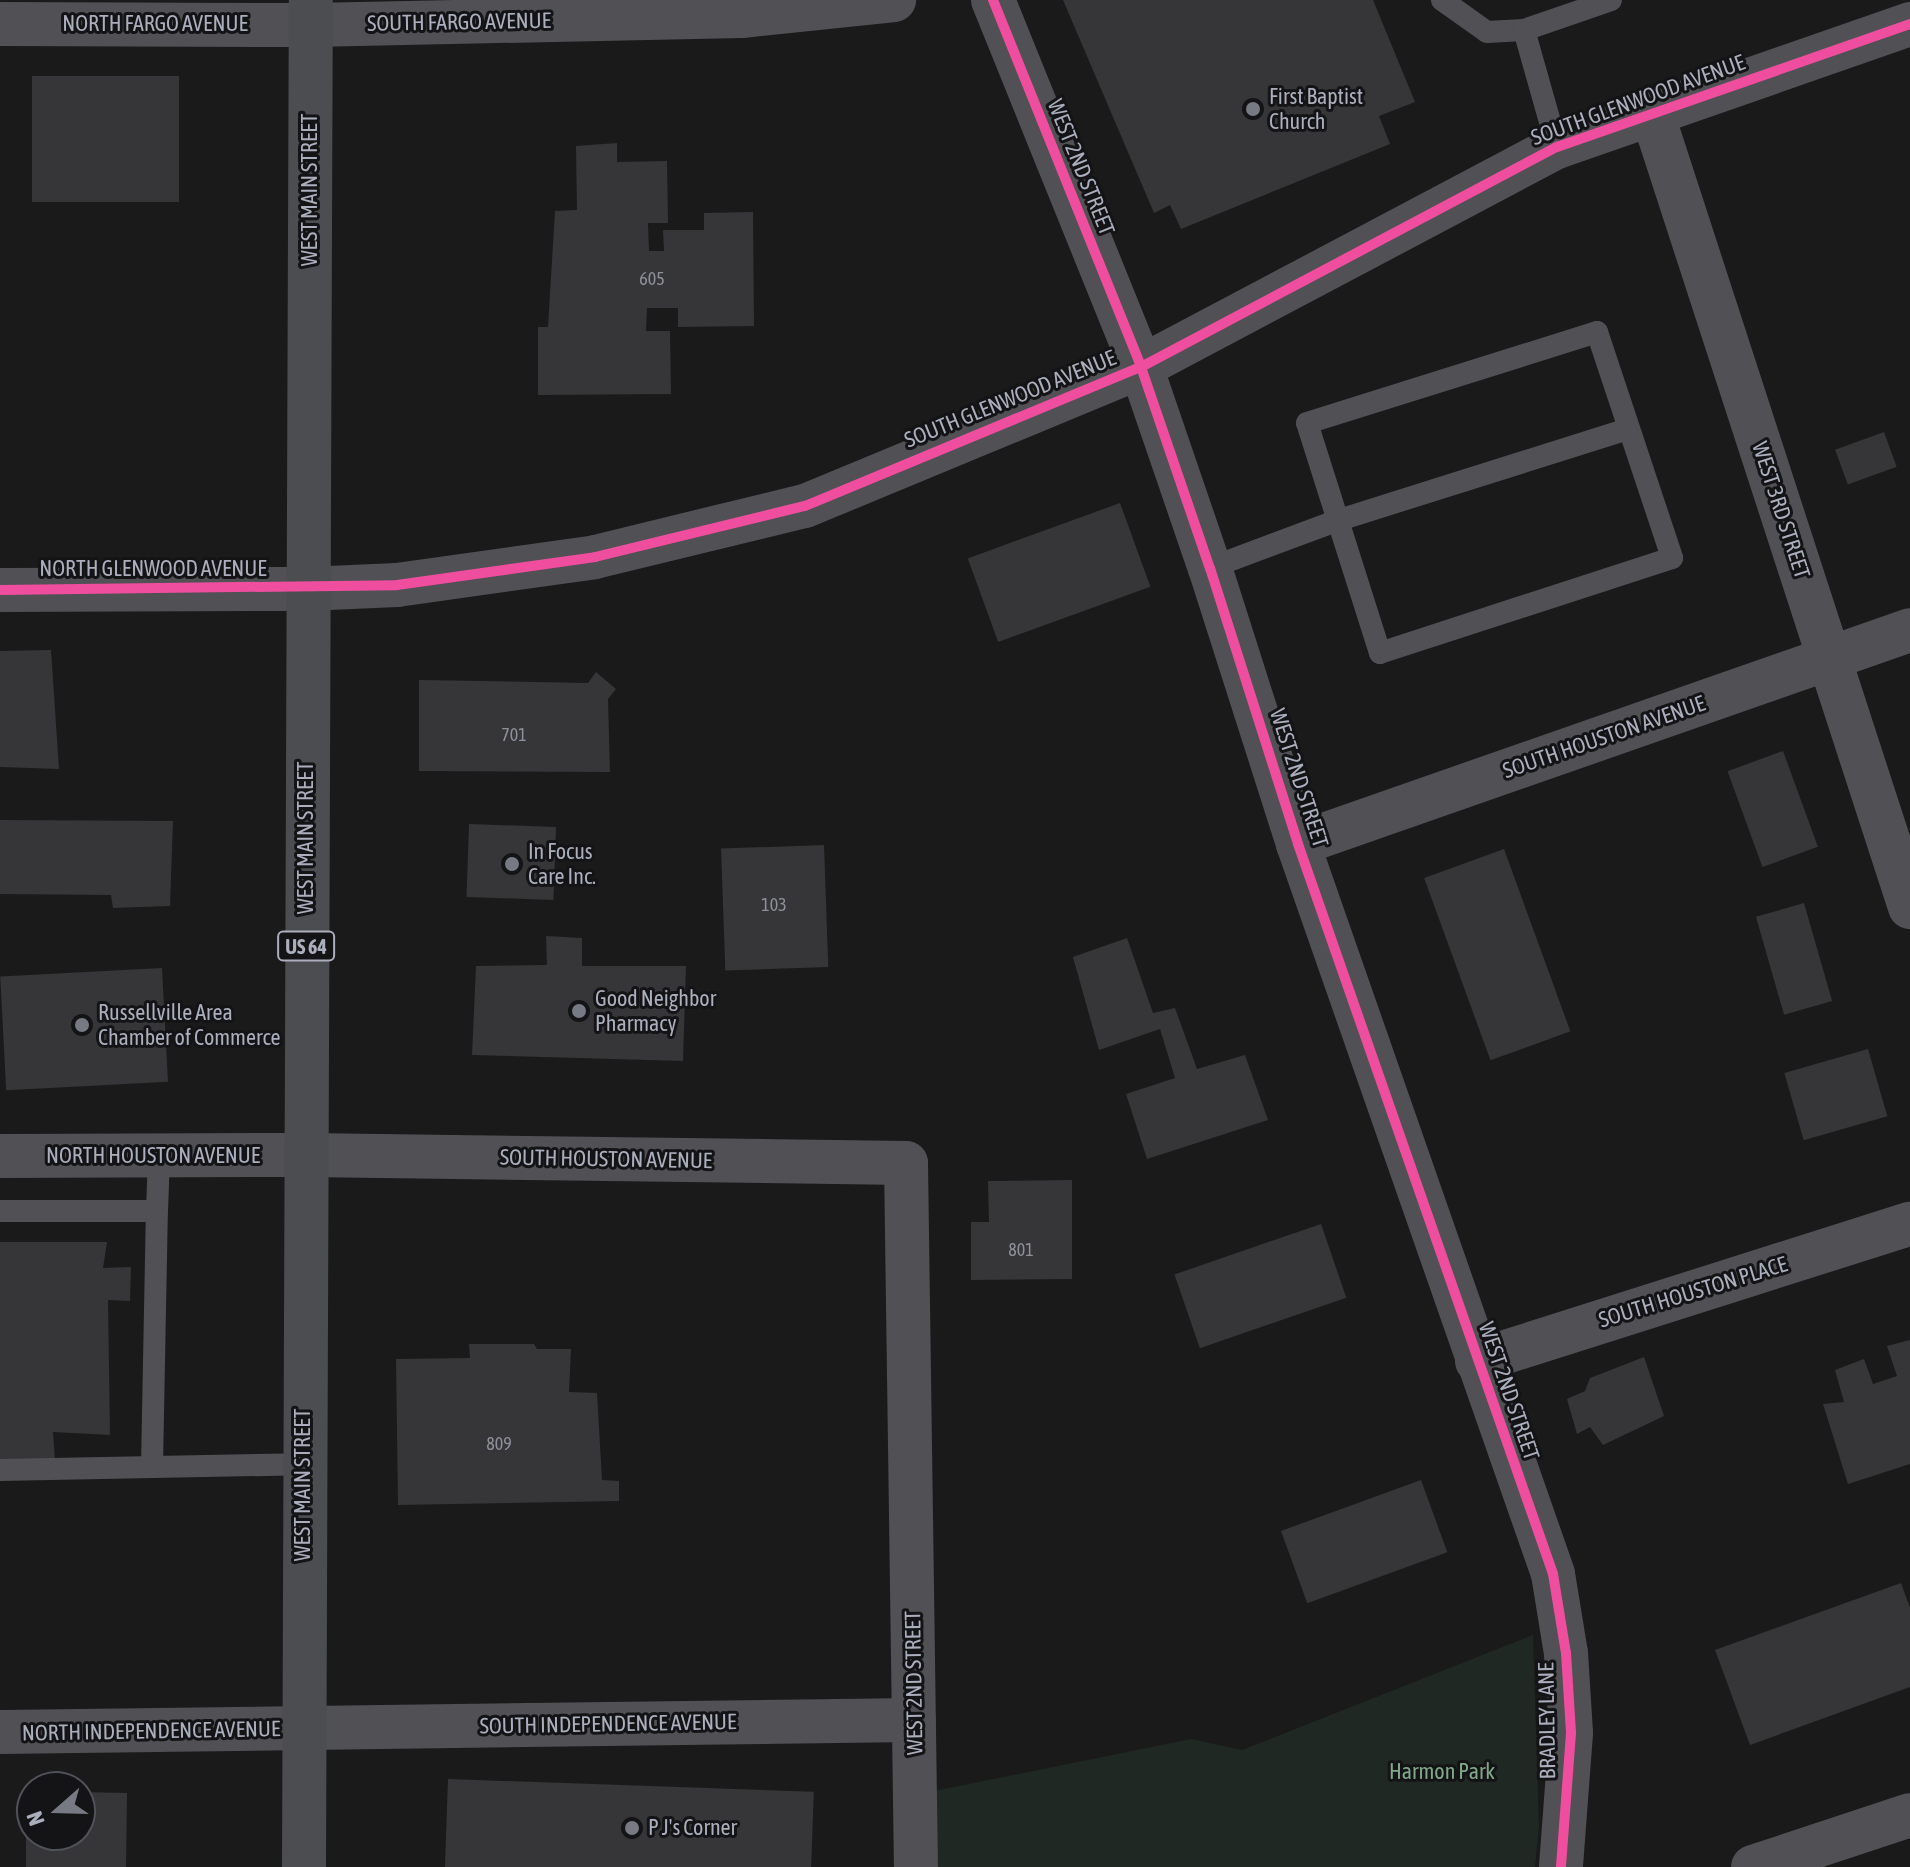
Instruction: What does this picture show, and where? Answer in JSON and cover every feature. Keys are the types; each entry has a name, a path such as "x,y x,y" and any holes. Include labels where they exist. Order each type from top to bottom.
{"main road":[{"name":"WEST MAIN STREET","path":"304,1867 306,589 311,12"}],"street":[{"name":"SOUTH FARGO AVENUE","path":"311,12 742,16 849,8 894,0"},
{"name":"WEST 2ND STREET","path":"993,0 1141,367 1210,568 1298,844 1553,1574"},
{"name":"NORTH FARGO AVENUE","path":"0,24 311,12"},
{"name":"SOUTH GLENWOOD AVENUE","path":"306,589 397,585 595,557 805,506 1141,367 1557,147 1910,24"},
{"name":"WEST 3RD STREET","path":"1652,113 1910,907"},
{"name":"NORTH GLENWOOD AVENUE","path":"0,590 306,589"},
{"name":"SOUTH HOUSTON AVENUE","path":"1298,844 1910,630"},
{"name":"SOUTH HOUSTON AVENUE","path":"306,1155 906,1163"},
{"name":"NORTH HOUSTON AVENUE","path":"0,1156 306,1155"},
{"name":"WEST 2ND STREET","path":"906,1163 916,1867"},
{"name":"SOUTH HOUSTON PLACE","path":"1477,1361 1910,1224"},
{"name":"BRADLEY LANE","path":"1553,1574 1566,1653 1571,1733 1561,1867"},
{"name":"SOUTH INDEPENDENCE AVENUE","path":"303,1729 914,1720"},
{"name":"NORTH INDEPENDENCE AVENUE","path":"0,1732 303,1729"},
{"path":"1753,1867 1910,1815"}],"lane":[{"path":"1442,0 1487,32 1524,30 1611,0"},
{"path":"1524,30 1557,147"},
{"path":"1597,332 1628,429 1672,558 1380,653 1307,423 1597,332"},
{"path":"1210,568 1336,521 1628,429"},
{"path":"152,1466 159,1156"},
{"path":"0,1211 157,1211"},
{"path":"0,1470 303,1464"}],"green space":[{"name":"Harmon Park","path":"1533,1635 1539,1826 1535,1867 935,1867 934,1791 1191,1739 1242,1750"}],"building":[{"name":"First Baptist Church","path":"1063,0 1373,0 1415,102 1379,116 1390,144 1181,229 1170,205 1154,213"},
{"path":"32,76 179,76 179,202 32,202"},
{"path":"617,143 617,162 667,161 668,223 648,223 649,251 664,251 663,230 704,230 704,213 753,212 754,326 678,327 678,308 647,308 646,331 670,331 671,394 538,395 538,327 548,327 555,211 577,210 576,146"},
{"path":"1884,432 1897,467 1848,485 1835,450"},
{"path":"1120,503 1150,587 998,642 968,558"},
{"path":"51,650 59,769 0,767 0,651"},
{"path":"596,672 616,689 608,699 610,772 419,771 419,680 588,683"},
{"path":"1783,751 1818,847 1762,867 1728,771"},
{"path":"0,820 173,821 170,906 113,908 111,895 0,894"},
{"name":"In Focus Care Inc.","path":"469,824 556,827 553,900 467,897"},
{"path":"824,845 828,967 725,971 721,849"},
{"path":"1504,849 1570,1031 1490,1060 1424,878"},
{"path":"1804,903 1832,1001 1784,1015 1756,917"},
{"name":"Good Neighbor Pharmacy","path":"546,936 582,938 582,966 686,966 683,1061 472,1055 476,966 547,965"},
{"path":"1127,938 1153,1013 1175,1008 1197,1069 1245,1055 1268,1120 1147,1159 1126,1094 1175,1078 1160,1029 1099,1050 1073,957"},
{"name":"Russellville Area Chamber of Commerce","path":"162,968 168,1082 6,1090 0,976"},
{"path":"1868,1049 1887,1116 1804,1140 1784,1073"},
{"path":"1072,1180 1072,1279 971,1280 971,1222 989,1222 988,1181"},
{"path":"1321,1224 1346,1298 1200,1348 1174,1274"},
{"path":"0,1242 107,1242 103,1268 131,1267 130,1301 108,1300 110,1435 53,1432 55,1461 0,1466"},
{"path":"1910,1340 1910,1464 1848,1484 1823,1404 1844,1402 1835,1370 1864,1359 1873,1384 1897,1376 1887,1346"},
{"path":"469,1344 534,1344 537,1349 571,1349 569,1392 597,1393 602,1480 619,1481 619,1501 398,1505 396,1359 470,1358"},
{"path":"1644,1357 1664,1416 1603,1445 1590,1427 1577,1434 1567,1399 1585,1391 1590,1378"},
{"path":"1421,1480 1447,1552 1307,1603 1281,1531"},
{"path":"1901,1583 1910,1608 1910,1687 1750,1745 1715,1650"},
{"name":"P J's Corner","path":"448,1779 814,1792 811,1867 445,1867"},
{"path":"96,1792 127,1793 126,1867 26,1867 26,1851 96,1851"}],"cycle path":[{"path":"993,0 1141,367 1210,568 1298,844 1553,1574 1566,1653 1571,1733 1561,1867"},
{"path":"0,590 397,585 595,557 805,506 1141,367 1557,147 1910,24"}],"place":[{"name":"First Baptist Church","path":"1253,109"},
{"name":"In Focus Care Inc.","path":"512,864"},
{"name":"Good Neighbor Pharmacy","path":"579,1011"},
{"name":"Russellville Area Chamber of Commerce","path":"82,1025"},
{"name":"P J's Corner","path":"632,1828"}]}
